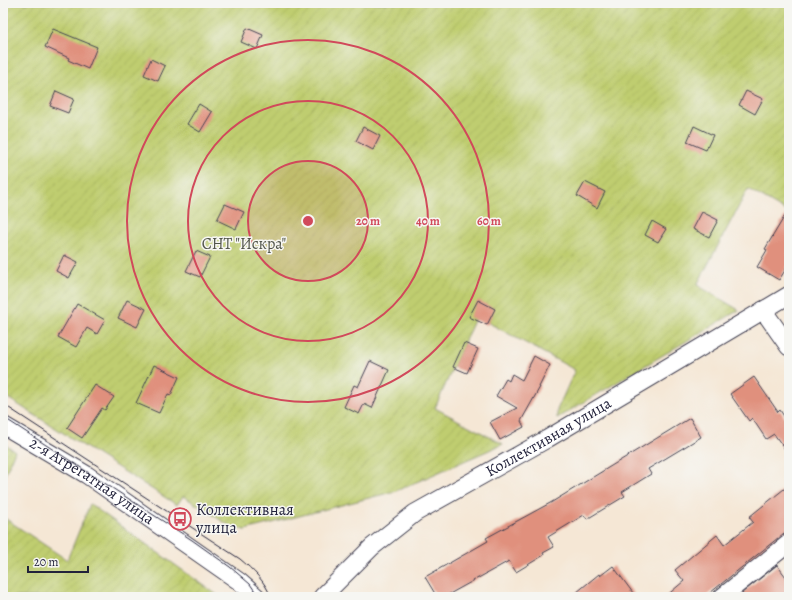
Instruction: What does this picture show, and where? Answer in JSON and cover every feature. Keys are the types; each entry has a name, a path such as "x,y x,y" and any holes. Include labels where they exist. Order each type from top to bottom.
{"street":[{"name":"Коллективная улица","path":"322,597 372,547 415,513 547,439 789,295"},
{"path":"763,310 789,346"},
{"name":"2-я Агрегатная улица","path":"3,425 87,475 240,582 257,597"},
{"path":"722,597 789,543"}],"green space":[{"name":"СНТ \"Искра\"","path":"3,3 789,3 789,213 748,189 697,285 739,310 557,418 557,410 575,370 476,316 435,408 503,444 396,491 245,530 230,526 183,496 177,505 3,395"},
{"path":"3,443 15,451 3,479"},
{"path":"90,504 220,597 3,597 3,517 67,560"}],"building":[{"path":"247,28 263,35 257,49 241,42"},
{"path":"53,29 97,47 88,69 45,47"},
{"path":"151,59 165,66 158,81 144,75"},
{"path":"56,91 74,99 68,113 50,106"},
{"path":"746,91 763,99 755,114 739,105"},
{"path":"199,104 212,112 200,132 187,124"},
{"path":"694,126 713,135 706,150 687,142"},
{"path":"363,127 380,136 373,150 356,141"},
{"path":"585,182 605,192 597,208 577,196"},
{"path":"225,204 244,212 236,229 217,220"},
{"path":"789,209 789,264 779,280 757,267 767,250 765,249"},
{"path":"702,212 718,220 709,237 693,229"},
{"path":"652,221 666,229 658,242 645,235"},
{"path":"196,251 210,257 200,277 186,271"},
{"path":"64,255 78,262 69,278 56,271"},
{"path":"127,300 146,309 137,327 118,318"},
{"path":"478,300 495,309 487,325 469,317"},
{"path":"77,304 105,320 97,334 87,328 76,347 58,337"},
{"path":"464,343 478,349 467,373 453,367"},
{"path":"534,356 550,365 540,387 521,421 524,427 500,440 490,422 517,408 496,396 506,379 509,381 512,374 522,380"},
{"path":"370,361 389,370 372,408 364,404 359,414 344,407 354,385 358,387"},
{"path":"154,365 179,377 171,395 168,394 159,413 136,403"},
{"path":"754,377 778,412 780,410 789,424 789,455 774,434 766,439 752,418 749,421 730,394"},
{"path":"95,385 114,397 105,410 102,408 82,438 67,428"},
{"path":"690,418 701,437 648,469 651,474 622,492 625,496 587,519 584,515 548,537 554,547 543,553 544,555 516,572 509,561 444,597 437,597 425,577 488,541 486,538 552,502"},
{"path":"789,485 789,529 705,597 665,597 684,581 675,570 717,535 724,545 753,522 749,517"},
{"path":"777,565 789,581 789,597 745,597 742,593"},
{"path":"613,566 636,597 571,597 599,574 600,576"}],"tram line":[{"path":"3,404 240,559 262,581 271,597"},
{"path":"3,417 192,540 230,567 250,584 259,597"}],"place":[{"name":"Коллективная улица","path":"180,519"}]}
